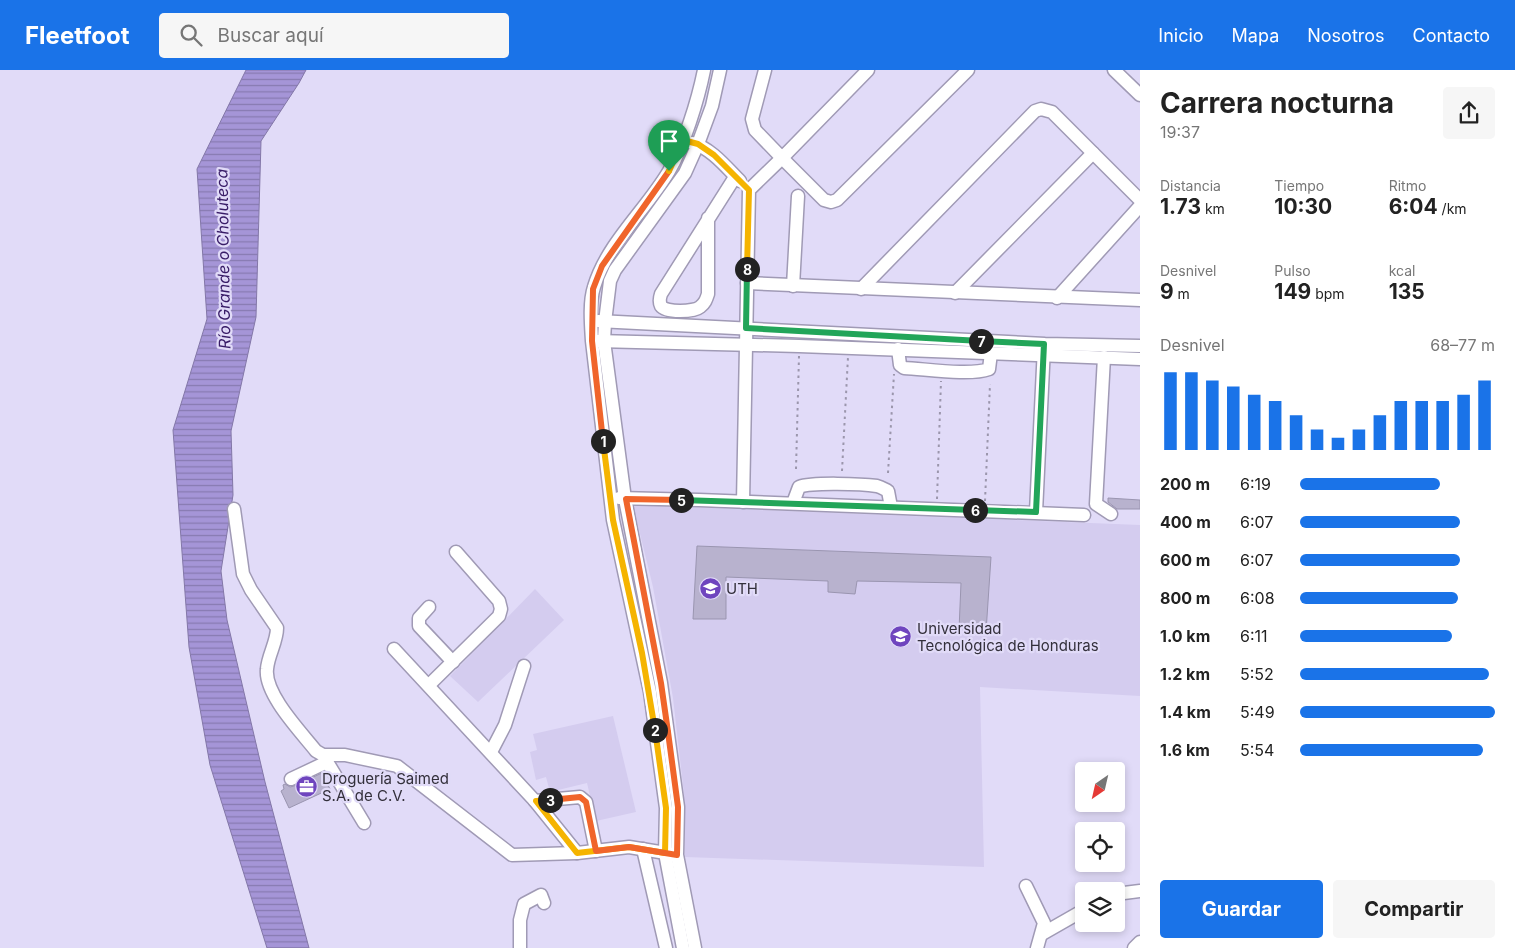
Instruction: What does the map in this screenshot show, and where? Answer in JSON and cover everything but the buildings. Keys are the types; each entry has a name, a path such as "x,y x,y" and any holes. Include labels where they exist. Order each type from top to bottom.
{"street":[{"path":"695,948 671,854 678,807 661,683 598,341 591,321 593,289 602,266 669,171 683,140 704,70"},
{"path":"683,948 650,692 613,520 598,341 605,322 608,292 615,270 685,174 712,106 720,70"},
{"path":"765,70 752,119 755,130 824,200 831,202 837,200 968,70"},
{"path":"743,502 749,190 868,70"},
{"path":"1114,70 1140,95"},
{"path":"861,289 1035,111 1041,109 1052,112 1140,200"},
{"path":"683,140 698,144 714,155 749,190"},
{"path":"955,293 1093,153"},
{"path":"708,218 708,294 706,301 693,311 666,310 661,306 661,294 708,218 735,176"},
{"path":"793,286 798,196"},
{"path":"1057,298 1140,206"},
{"path":"747,283 1057,298 1140,300"},
{"path":"591,321 746,328 1140,359"},
{"path":"598,341 746,344 991,353 1140,346"},
{"path":"898,350 900,365 904,368 960,371 982,371 989,369 991,353"},
{"path":"1036,512 1044,350"},
{"path":"1104,357 1096,504 1111,514"},
{"path":"793,504 799,487 807,484 832,484 879,486 888,491 891,507"},
{"path":"610,498 1084,515"},
{"path":"234,509 243,574 251,590 277,628 277,635 266,670 276,701 316,751 325,758 364,823"},
{"path":"429,685 499,616 501,610 499,601 456,552"},
{"path":"429,607 418,618 419,626 453,662"},
{"path":"394,649 536,801 577,853"},
{"path":"642,653 646,654 649,658 655,680 661,683"},
{"path":"491,752 505,725 524,666"},
{"path":"292,779 325,758 344,755 397,766 512,855 577,853 629,847 671,854"},
{"path":"536,801 580,797 586,802 596,851"},
{"path":"644,849 666,948"},
{"path":"1026,886 1044,924 1036,948"},
{"path":"1125,893 1140,891"},
{"path":"520,948 520,920 524,904 541,895 544,904"},
{"path":"1042,934 1075,915"},
{"path":"1134,948 1140,942"}],"path":[{"path":"796,470 800,346"},
{"path":"842,471 849,348"},
{"path":"888,473 894,372"},
{"path":"936,509 941,381"},
{"path":"984,511 990,384"}],"shaded area":[{"name":"Universidad Tecnológica de Honduras","path":"633,505 1140,525 1140,696 980,687 984,867 685,857 684,794 673,698 653,587"},
{"path":"535,589 564,620 478,702 450,676"},
{"path":"613,716 636,812 596,821 587,783 550,792 546,777 536,780 530,752 537,750 533,734"}],"water":[{"name":"Río Grande o Choluteca","path":"246,70 306,70 261,141 256,317 231,431 233,495 221,571 227,620 265,782 309,948 267,948 210,765 189,647 173,430 207,319 197,169"}],"place":[{"name":"UTH","path":"710,588"},
{"name":"Universidad Tecnológica de Honduras","path":"901,637"},
{"name":"Droguería Saimed S.A. de C.V.","path":"306,787"}],"route":[{"path":"669,171 602,266 593,289 591,321 613,520 650,692 666,808 665,853 629,847 596,851 577,853 536,801 580,797 586,802 596,851 629,847 644,849 665,853 677,855 678,807 661,683 626,499 1036,512 1044,344 746,328 749,190 714,155 698,144 683,140 669,171"}]}
